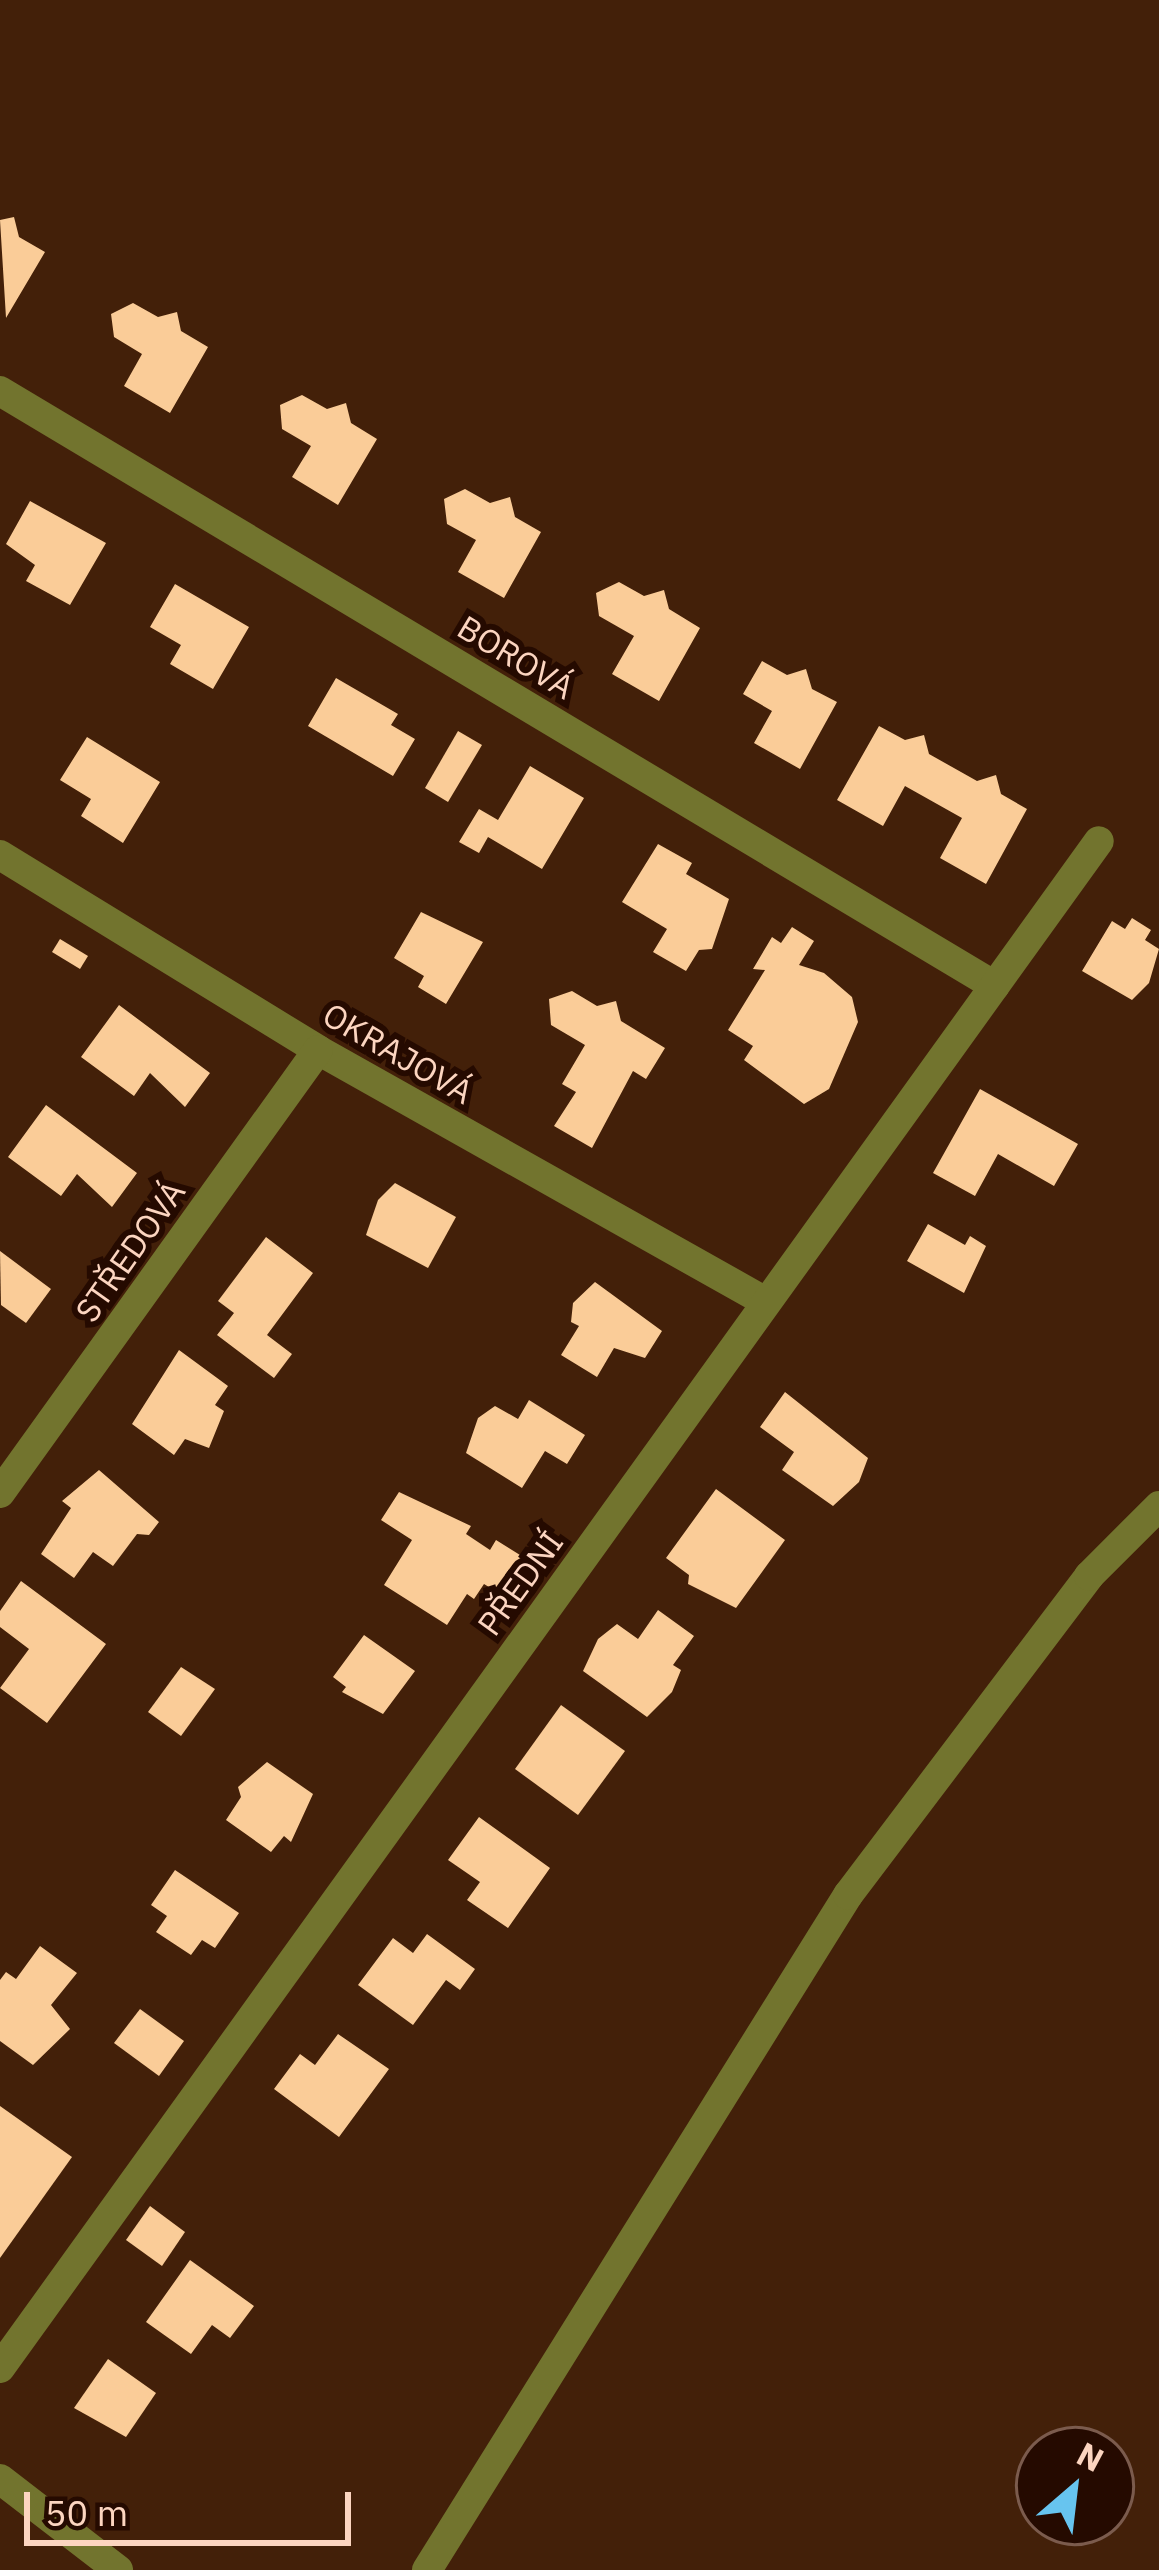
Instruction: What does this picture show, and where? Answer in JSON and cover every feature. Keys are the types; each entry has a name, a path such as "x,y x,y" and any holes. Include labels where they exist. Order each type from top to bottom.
{"street":[{"name":"BOROVÁ","path":"0,391 995,986"},
{"name":"PŘEDNÍ","path":"0,2368 1099,842"},
{"name":"OKRAJOVÁ","path":"0,855 318,1050 766,1302"},
{"name":"STŘEDOVÁ","path":"0,1493 318,1050"},
{"path":"427,2570 848,1895 1089,1576 1159,1506"},
{"path":"0,2479 107,2568"}],"building":[{"path":"14,217 19,237 45,252 6,318 0,220"},
{"path":"133,303 158,317 177,312 181,331 208,347 170,413 124,386 142,354 114,337 111,314"},
{"path":"302,395 327,409 346,403 351,423 377,439 338,505 292,477 311,446 282,429 280,405"},
{"path":"465,489 490,503 510,497 515,517 541,532 504,598 458,572 476,540 447,524 444,499"},
{"path":"30,501 106,543 70,605 26,581 35,565 6,544"},
{"path":"619,582 644,596 664,590 669,609 700,628 659,701 612,674 634,636 599,616 596,593"},
{"path":"175,584 249,627 213,689 170,664 181,645 150,627"},
{"path":"762,661 787,675 806,669 812,689 837,702 800,769 754,743 772,711 743,694"},
{"path":"336,678 398,714 391,725 415,739 393,776 308,726"},
{"path":"879,726 905,740 924,735 929,754 977,781 996,775 1001,794 1027,809 986,884 940,858 962,818 905,786 883,826 837,800"},
{"path":"458,731 482,745 448,802 425,788"},
{"path":"87,737 160,782 123,843 81,816 91,799 60,780"},
{"path":"530,766 584,798 542,869 488,837 479,853 459,842 479,809 498,820"},
{"path":"658,844 692,863 686,874 729,899 712,949 699,950 686,971 653,952 667,929 622,902"},
{"path":"421,912 483,942 446,1004 418,987 424,976 394,958"},
{"path":"1132,918 1151,930 1145,940 1159,949 1149,983 1132,1000 1082,971 1112,921 1125,929"},
{"path":"792,927 814,941 799,965 824,973 852,997 858,1022 829,1089 804,1104 744,1060 753,1046 728,1030 765,970 753,969 772,937 781,943"},
{"path":"60,939 88,956 80,969 52,952"},
{"path":"572,991 597,1006 616,1001 621,1021 665,1048 646,1079 633,1071 592,1148 554,1126 576,1092 562,1084 585,1045 551,1025 549,999"},
{"path":"119,1005 210,1073 185,1107 150,1073 134,1096 81,1057"},
{"path":"980,1089 1078,1144 1054,1186 998,1154 975,1196 933,1173"},
{"path":"46,1105 137,1173 112,1207 77,1174 61,1196 8,1157"},
{"path":"395,1183 456,1217 428,1268 366,1235 378,1200"},
{"path":"928,1224 965,1245 970,1236 986,1246 964,1293 907,1261"},
{"path":"266,1237 313,1273 267,1335 292,1354 274,1378 217,1335 234,1313 218,1301"},
{"path":"0,1251 51,1289 26,1323 1,1305"},
{"path":"595,1282 662,1331 645,1358 614,1348 597,1377 561,1355 579,1326 571,1322 573,1303"},
{"path":"179,1350 228,1386 215,1405 224,1411 209,1448 185,1439 174,1455 132,1424"},
{"path":"785,1392 868,1458 859,1482 833,1506 782,1470 794,1452 760,1427"},
{"path":"529,1400 585,1435 567,1464 545,1451 522,1488 466,1453 478,1418 495,1406 518,1419"},
{"path":"99,1470 159,1522 149,1535 137,1534 113,1566 93,1552 74,1578 41,1554 71,1508 62,1501"},
{"path":"716,1489 785,1540 736,1608 688,1584 689,1575 666,1558"},
{"path":"399,1492 471,1526 466,1534 490,1550 496,1540 536,1565 510,1600 484,1584 474,1599 467,1594 447,1625 384,1585 412,1540 381,1520"},
{"path":"21,1581 106,1644 47,1723 0,1688 29,1649 0,1627 0,1611"},
{"path":"658,1610 694,1636 673,1665 681,1670 672,1692 647,1717 583,1671 598,1639 617,1624 638,1639"},
{"path":"364,1635 415,1671 383,1714 342,1692 346,1687 333,1677"},
{"path":"181,1667 215,1689 181,1736 148,1712"},
{"path":"561,1705 625,1751 578,1815 515,1769"},
{"path":"267,1762 313,1794 291,1842 284,1836 271,1852 226,1820 241,1797 238,1787"},
{"path":"479,1817 550,1868 508,1928 467,1900 480,1882 448,1860"},
{"path":"175,1870 239,1913 215,1948 202,1940 191,1955 156,1932 167,1916 151,1905"},
{"path":"427,1934 475,1969 460,1990 446,1980 413,2025 358,1985 393,1938 413,1953"},
{"path":"40,1946 77,1973 51,2005 70,2029 33,2065 0,2041 0,1980 6,1972 16,1979"},
{"path":"140,2009 184,2041 159,2076 114,2043"},
{"path":"338,2034 389,2069 339,2137 274,2089 300,2054 315,2065"},
{"path":"0,2106 72,2157 0,2258"},
{"path":"150,2206 185,2232 162,2266 126,2240"},
{"path":"190,2260 254,2306 230,2338 212,2325 191,2354 146,2322"},
{"path":"108,2359 156,2393 126,2437 74,2408"}]}
